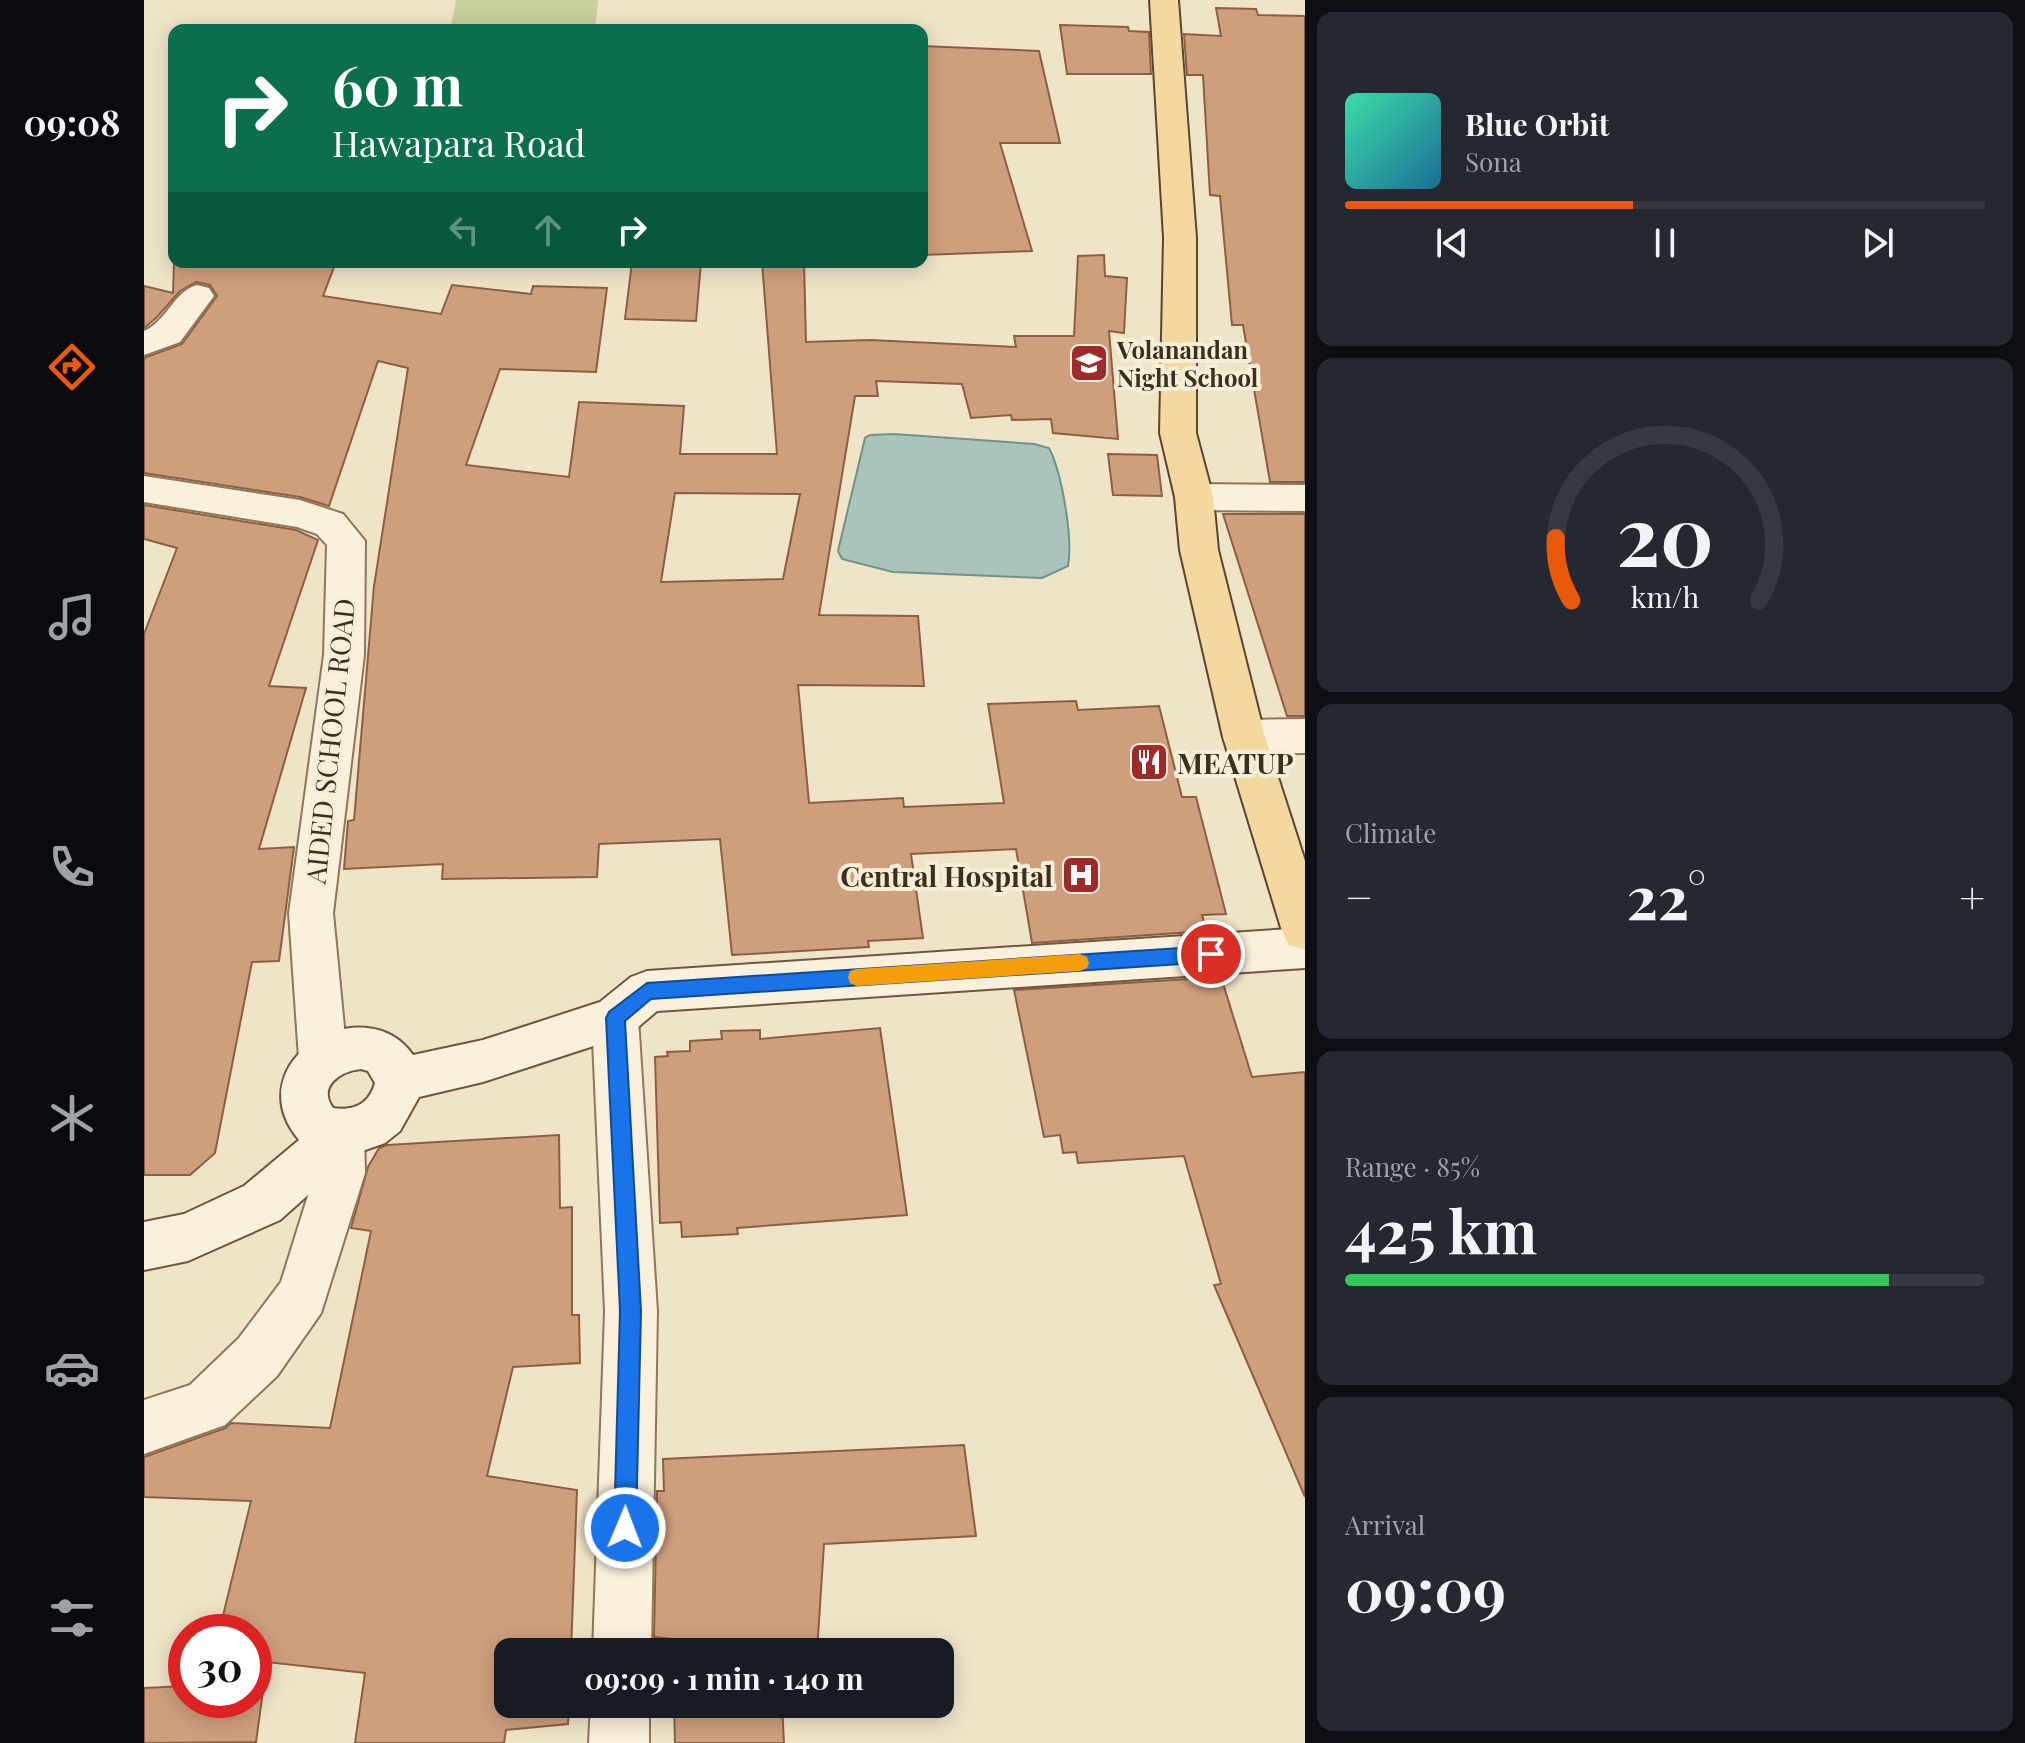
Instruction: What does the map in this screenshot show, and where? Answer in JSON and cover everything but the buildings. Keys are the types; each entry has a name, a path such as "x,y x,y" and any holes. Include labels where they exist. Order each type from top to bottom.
{"main road":[{"path":"1164,0 1180,238 1178,433 1194,497 1199,550 1244,737 1305,931"}],"street":[{"path":"144,344 168,334 197,296"},
{"name":"AIDED SCHOOL ROAD","path":"144,489 300,514 330,524 346,541 344,655 311,913 323,1058"},
{"path":"1194,497 1305,498"},
{"path":"1244,737 1305,736"},
{"path":"399,1080 483,1061 615,1018 647,991 1305,948"},
{"path":"615,1018 631,1311 622,1638"},
{"path":"144,1246 188,1237 262,1203 340,1135 365,1130 379,1120 393,1107 399,1080 388,1057 378,1050 343,1050 323,1058 306,1081 306,1113 314,1126 340,1135"},
{"path":"144,1427 206,1406 258,1357 303,1295 340,1173 340,1135"},
{"path":"619,1743 620,1718"}],"green space":[{"path":"456,0 598,0 596,24 451,24"}],"water":[{"path":"894,434 1034,444 1049,448 1065,506 1068,566 1042,578 893,572 842,559 838,551 865,438"}],"slow traffic":[{"path":"857,977 1080,963"}],"place":[{"name":"Volanandan Night School","path":"1089,363"},
{"name":"MEATUP","path":"1149,762"},
{"name":"Central Hospital","path":"1081,875"}],"route":[{"path":"625,1528 631,1311 615,1018 647,991 1211,954"}]}
